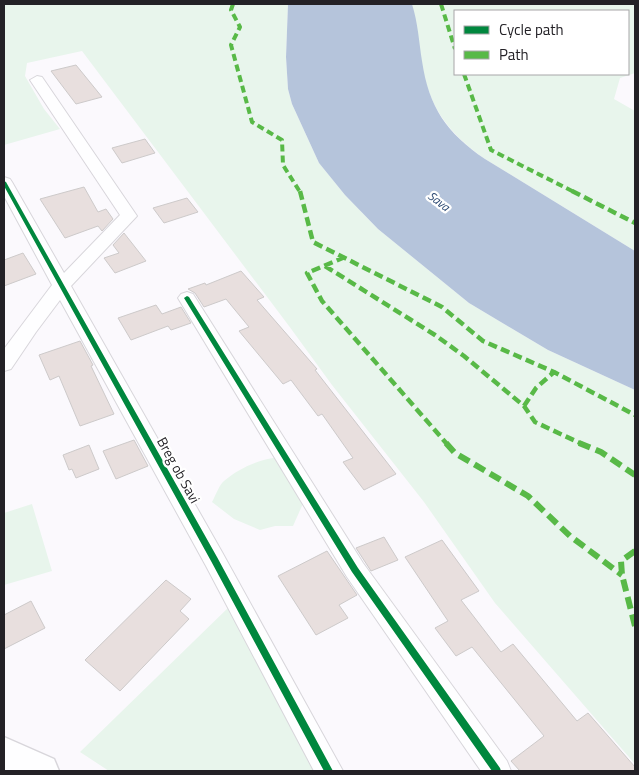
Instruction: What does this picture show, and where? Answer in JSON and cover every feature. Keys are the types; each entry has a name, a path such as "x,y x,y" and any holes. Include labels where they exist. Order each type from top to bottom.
{"street":[{"path":"4,364 28,326 62,285 129,216 37,80"},
{"name":"Breg ob Savi","path":"4,182 330,771"},
{"path":"187,298 356,570 497,771"},
{"path":"4,754 42,771"}],"shaded area":[{"path":"4,4 288,4 286,57 288,89 292,104 319,163 345,195 378,229 469,303 548,350 635,390 635,764 495,603 424,502 332,385 82,51 27,63 25,76 44,109 60,129 4,145"},
{"path":"412,4 635,4 635,73 629,75 620,78 614,99 635,111 635,251 485,159 464,142 448,126 437,109 423,72"},
{"path":"279,457 305,499 293,526 275,526 260,530 234,519 212,502 222,483 230,476 257,462"},
{"path":"32,504 52,571 4,585 4,513"},
{"path":"231,605 322,771 109,771 80,752"}],"water":[{"name":"Sava","path":"288,4 412,4 429,92 435,106 450,129 485,159 635,251 635,390 548,350 469,303 378,229 345,195 319,163 292,104 288,89 286,57"}],"building":[{"path":"76,65 102,97 76,104 51,71"},
{"path":"145,139 155,153 122,163 112,148"},
{"path":"84,187 98,212 106,209 113,219 102,231 98,226 65,238 40,199"},
{"path":"187,198 198,212 164,223 153,208"},
{"path":"124,233 146,261 115,273 104,258 119,253 113,245"},
{"path":"23,253 36,274 4,286 4,260"},
{"path":"241,271 264,297 257,300 317,369 315,370 396,474 364,490 343,462 353,458 322,414 318,416 291,380 283,384 239,331 249,327 226,299 204,307 195,293 188,289 205,283 206,285"},
{"path":"156,305 162,314 181,307 191,323 171,330 168,326 131,340 118,318"},
{"path":"80,341 93,365 91,366 114,414 80,426 59,376 50,380 39,355"},
{"path":"134,440 148,466 116,479 103,451"},
{"path":"89,445 99,469 76,478 72,469 69,470 63,455"},
{"path":"384,537 398,560 371,571 356,548"},
{"path":"442,540 479,591 461,600 501,652 513,644 577,721 588,713 635,767 635,771 520,771 511,761 544,736 472,647 456,656 435,628 448,621 405,557"},
{"path":"327,551 357,595 339,605 348,618 316,635 278,576"},
{"path":"166,580 191,599 180,611 189,619 120,691 85,660"},
{"path":"31,601 45,628 4,649 4,615"}],"marked path":[{"path":"233,4 231,10 240,27 231,45 252,122 282,140 283,165 299,189 313,242 442,307 483,341 554,372 635,415"},
{"path":"441,4 454,46"},
{"path":"464,75 491,150 635,223"},
{"path":"345,257 307,273 322,301 455,453 528,496 570,536 622,575"},
{"path":"325,266 435,335 464,356 524,406 535,422 601,452 635,475"},
{"path":"524,406 536,388 554,372"},
{"path":"635,551 621,561 622,575 635,626"}],"cycle path":[{"path":"4,182 214,559 329,771"},
{"path":"187,298 355,570 497,771"}]}
